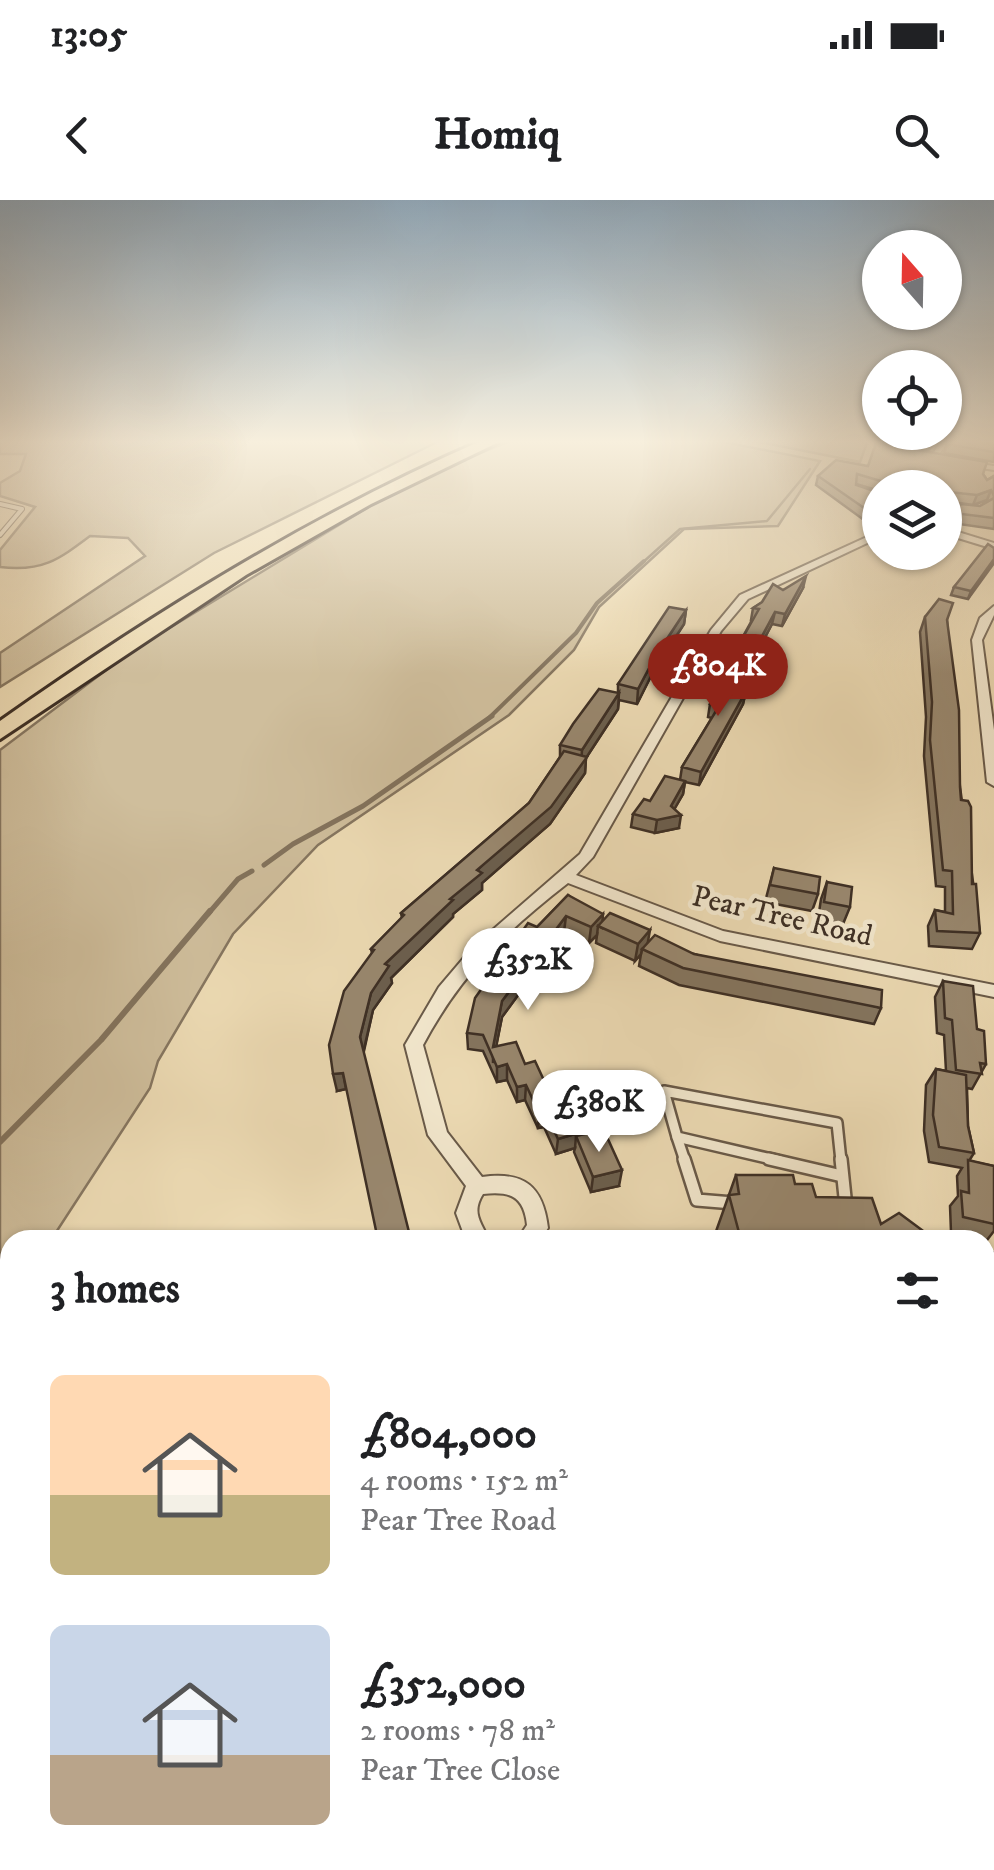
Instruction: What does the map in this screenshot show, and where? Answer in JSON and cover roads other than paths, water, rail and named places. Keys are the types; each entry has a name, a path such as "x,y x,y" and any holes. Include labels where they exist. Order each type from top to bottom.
{"highway":[{"path":"0,711 181,591 311,518"},
{"path":"0,732 92,665 273,551 334,518"}],"street":[{"path":"962,536 994,546"},
{"path":"477,1186 438,1135 414,1046 438,997 471,955 586,857 716,630 744,598 862,542"},
{"path":"994,609 985,618 978,640 994,782"},
{"name":"Pear Tree Road","path":"566,877 720,936 994,992"},
{"path":"470,1230 465,1215 468,1198 477,1186 496,1182 524,1189 537,1206 536,1230"}],"lane":[{"path":"753,1205 697,1200 664,1092 836,1123 846,1212 859,1226"},
{"path":"677,1137 842,1176"},
{"path":"828,1210 846,1212"}],"waterway":[{"path":"641,564 680,529 770,518"},
{"path":"489,718 576,633 597,603 644,561"},
{"path":"264,865 293,844 363,806 492,716"},
{"path":"208,914 238,879 252,871"},
{"path":"0,1142 101,1040 210,911"}]}
